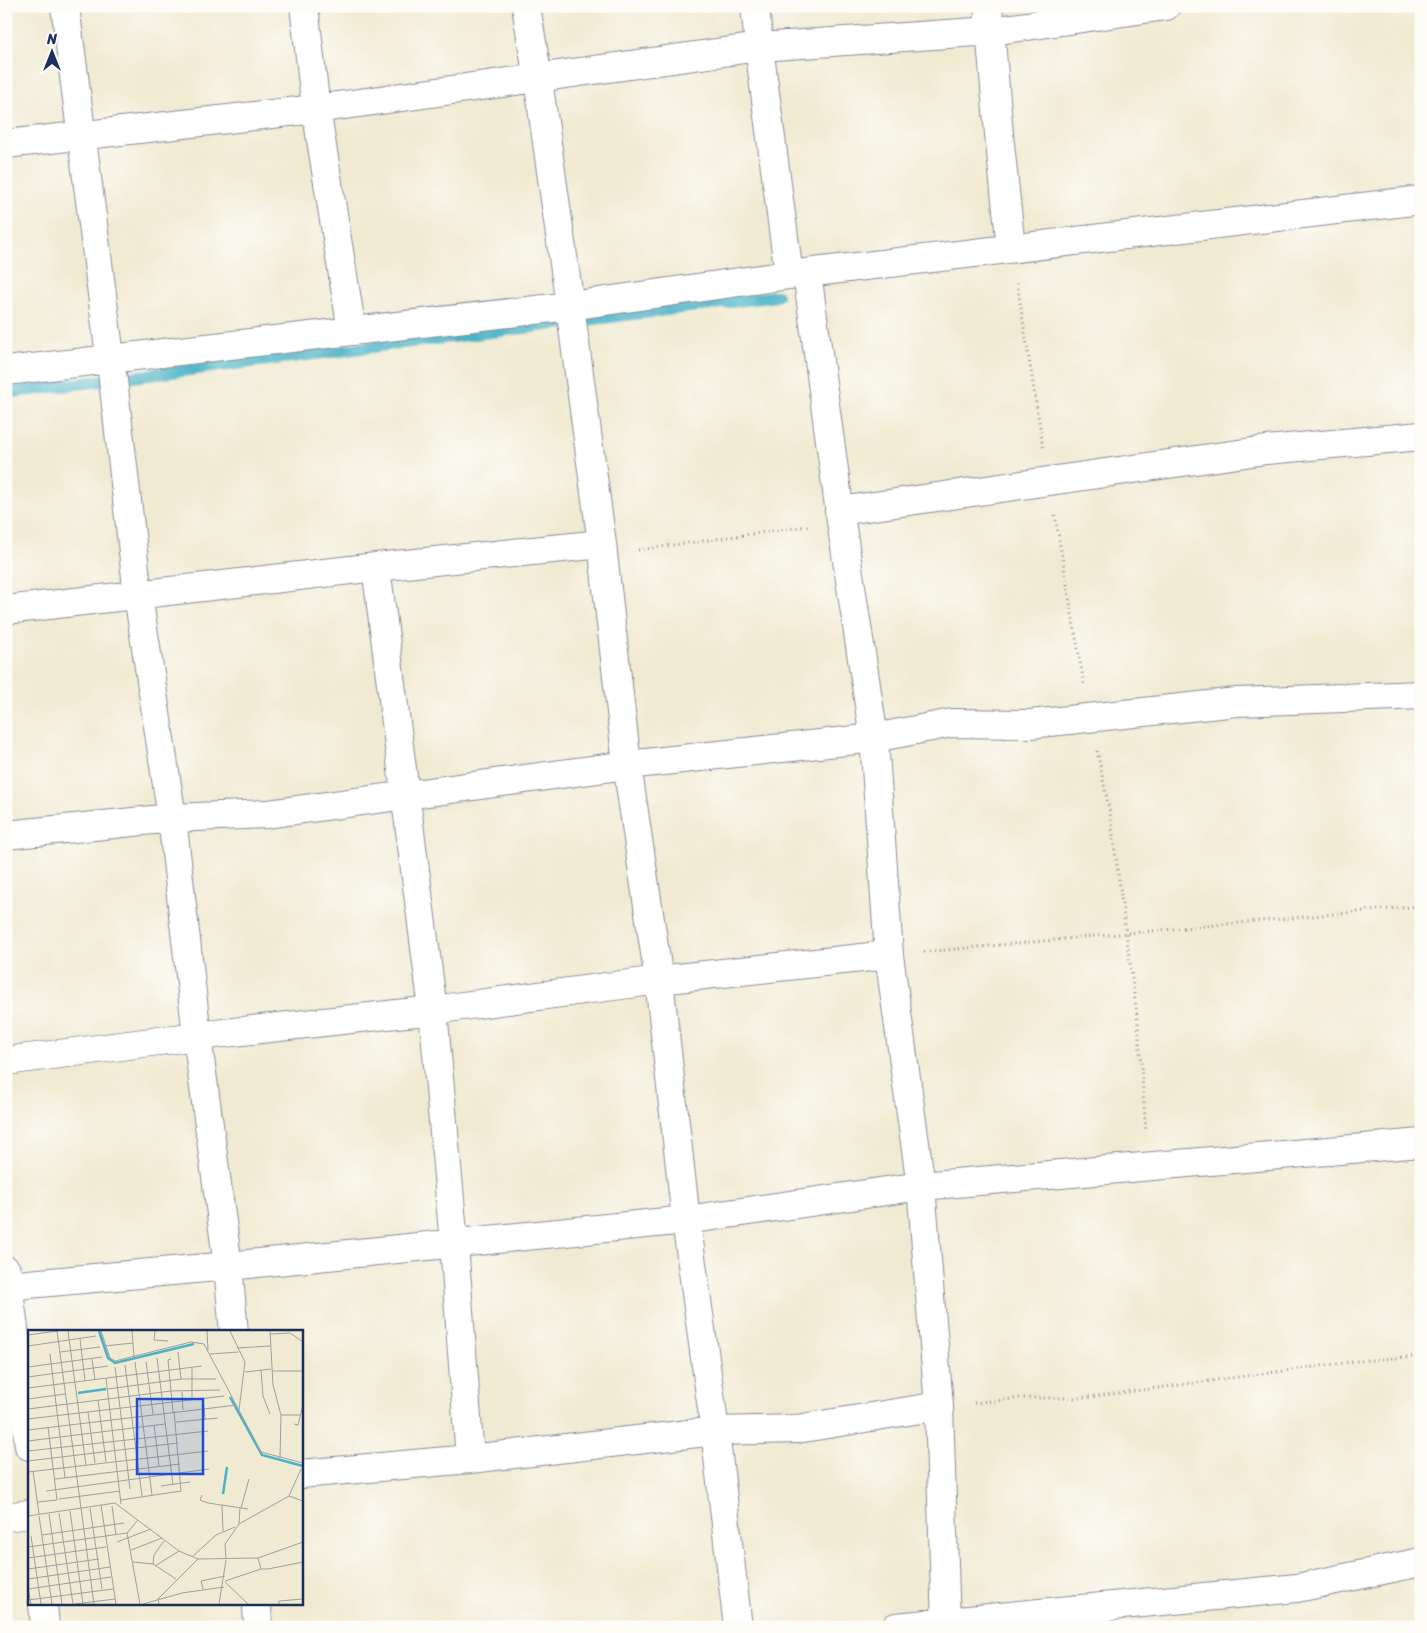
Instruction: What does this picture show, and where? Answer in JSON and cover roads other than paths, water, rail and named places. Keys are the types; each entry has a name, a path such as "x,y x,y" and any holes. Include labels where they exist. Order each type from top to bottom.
{"street":[{"path":"65,6 111,359 138,595 172,818 197,1036 228,1266 234,1330"},
{"path":"304,6 316,109 352,331"},
{"path":"526,6 538,79 603,549 627,765 659,980 686,1220 715,1432 738,1627"},
{"path":"755,6 759,47 840,516 874,738 889,955 921,1186 939,1406 946,1624"},
{"path":"6,144 316,109 759,47 989,19 1166,6"},
{"path":"989,19 1011,248"},
{"path":"6,371 570,306 798,274 1421,200"},
{"path":"840,516 1266,450 1421,436"},
{"path":"6,610 376,567 603,549"},
{"path":"376,567 432,1010 454,1244 470,1459"},
{"path":"6,835 172,818 267,814 627,765 874,738 952,723 1031,724 1237,702 1421,695"},
{"path":"6,1061 197,1036 432,1010 659,980 889,955"},
{"path":"28,1437 7,1280 228,1266 686,1220 921,1186 1421,1143"},
{"path":"302,1474 470,1459 715,1432 797,1430 939,1406"},
{"path":"6,1517 28,1514"},
{"path":"896,1627 946,1624 1297,1588 1421,1562"},
{"path":"43,1606 45,1627"},
{"path":"257,1606 258,1627"}],"waterway":[{"path":"6,393 777,296"}]}
